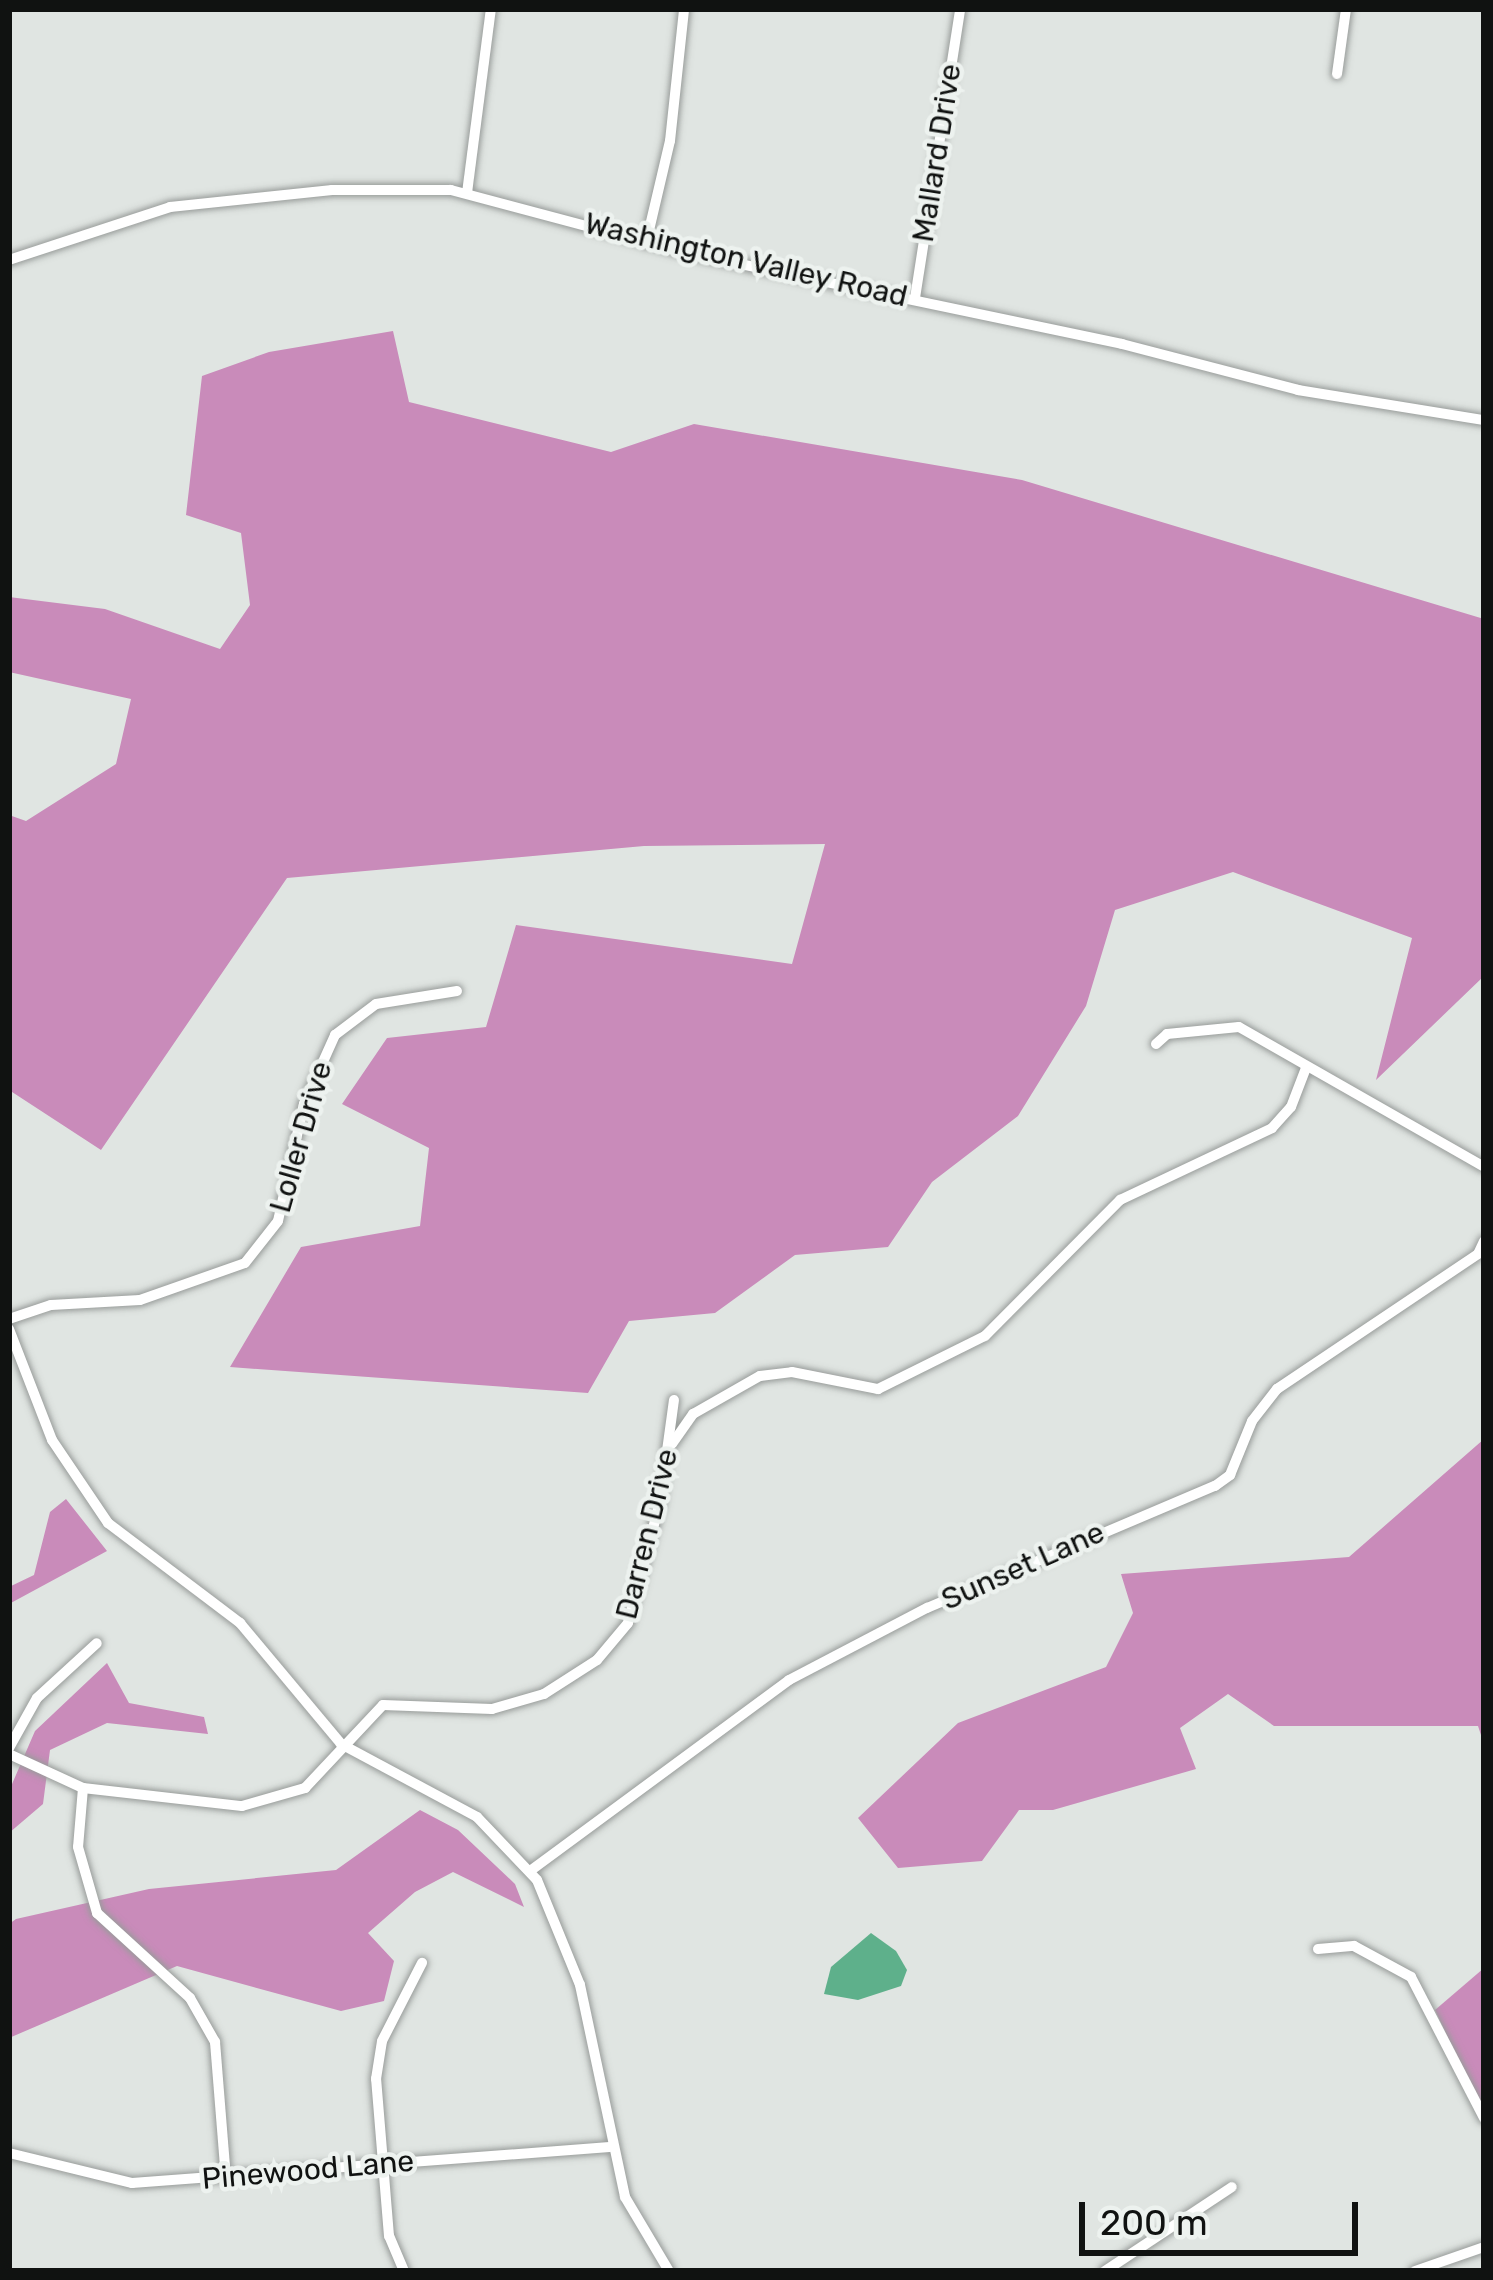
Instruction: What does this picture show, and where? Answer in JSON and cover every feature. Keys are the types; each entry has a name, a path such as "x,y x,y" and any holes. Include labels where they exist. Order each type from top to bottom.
{"street":[{"path":"467,193 491,9"},
{"path":"646,243 670,141 684,9"},
{"name":"Mallard Drive","path":"915,298 960,9"},
{"path":"1336,74 1346,9"},
{"name":"Washington Valley Road","path":"9,260 203,202 382,187 467,193 646,243 915,298 1298,390 1484,420"},
{"name":"Loller Drive","path":"9,1318 51,1305 140,1300 245,1263 278,1221 304,1104 335,1035 376,1004 457,991"},
{"path":"1156,1044 1167,1034 1239,1027 1484,1167"},
{"path":"670,1447 694,1414 760,1376 792,1372 878,1389 950,1355 1002,1324 1120,1200 1256,1140 1292,1107 1306,1068"},
{"name":"Sunset Lane","path":"530,1871 789,1680 928,1608 1215,1486 1230,1475 1252,1421 1277,1389 1478,1254 1484,1241"},
{"path":"9,1328 52,1440 108,1523 240,1622 340,1744 477,1817 530,1871 580,1985 610,2147 625,2197 669,2271"},
{"name":"Darren Drive","path":"9,1751 83,1789 242,1806 278,1801 322,1772 340,1744 383,1705 525,1703 597,1660 628,1623 670,1447 674,1400"},
{"path":"9,1751 37,1698 97,1643"},
{"path":"83,1789 78,1847 97,1912 190,1998 215,2042 226,2178"},
{"path":"1318,1949 1354,1946 1411,1977 1484,2118"},
{"path":"404,2271 389,2236 377,2058 422,1963"},
{"name":"Pinewood Lane","path":"9,2153 132,2183 610,2147"},
{"path":"1105,2271 1122,2267 1232,2187"},
{"path":"1415,2271 1484,2247"}],"shaded area":[{"path":"393,331 409,402 611,452 694,424 1022,480 1484,619 1484,976 1376,1080 1412,938 1233,872 1115,910 1086,1006 1018,1116 932,1182 888,1247 795,1255 715,1313 629,1321 588,1393 230,1367 301,1247 420,1226 429,1148 342,1104 387,1038 486,1027 516,925 792,964 825,844 644,846 287,878 101,1150 9,1090 9,815 26,821 116,764 131,699 9,672 9,597 105,609 220,649 250,605 241,533 186,515 202,376 269,352"},
{"path":"1484,1439 1484,1744 1478,1726 1274,1726 1228,1694 1180,1728 1196,1769 1053,1810 1019,1810 982,1861 898,1868 858,1818 958,1723 1106,1667 1133,1613 1121,1574 1349,1557"},
{"path":"66,1499 107,1551 9,1604 9,1587 34,1575 50,1512"},
{"path":"107,1663 129,1703 204,1717 208,1734 107,1723 50,1750 43,1804 9,1833 9,1791 35,1731"},
{"path":"420,1810 458,1830 515,1884 524,1907 453,1872 415,1892 368,1933 394,1961 384,2001 341,2011 177,1966 9,2038 9,1924 16,1919 149,1889 336,1870"},
{"path":"871,1933 896,1951 907,1970 901,1986 858,2000 824,1994 831,1967"},
{"path":"1484,1968 1484,2114 1435,2010"}]}
